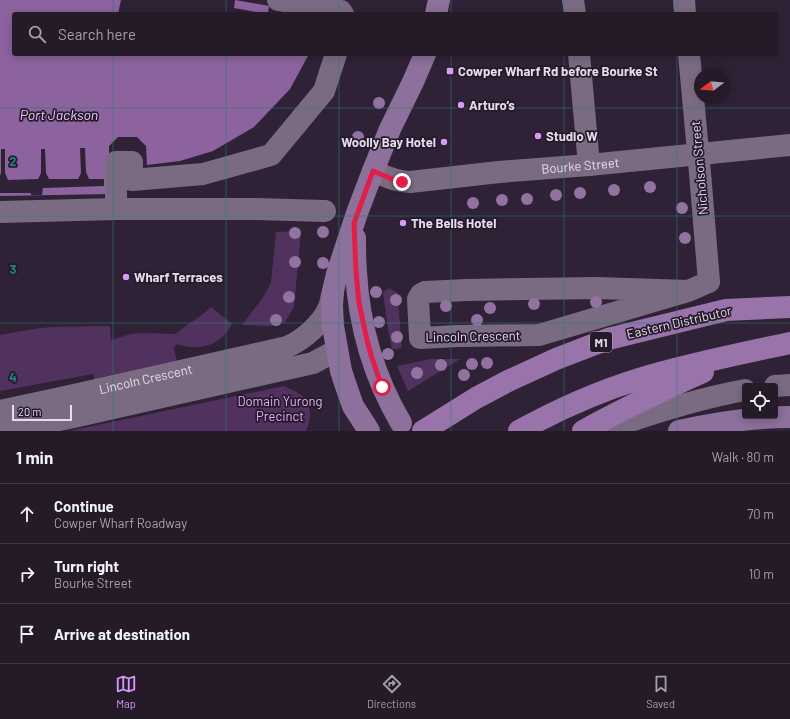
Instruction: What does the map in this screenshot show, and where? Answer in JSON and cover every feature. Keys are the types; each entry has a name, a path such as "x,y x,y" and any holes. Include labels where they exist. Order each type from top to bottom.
{"highway":[{"name":"Eastern Distributor","path":"426,429 508,380 556,359 608,339 726,310 790,306"},
{"path":"519,431 564,408 638,380 687,366 790,343"},
{"path":"583,431 603,419 632,405 750,352"}],"main road":[{"path":"436,12 439,0"},
{"path":"370,431 353,406 341,371 332,314 333,291 354,223 373,171 390,129 413,82 423,56"},
{"path":"354,223 356,272 363,324 369,348 386,396 401,423"},
{"path":"337,350 345,342 348,334 349,327 347,303 356,272"},
{"path":"337,350 353,352 368,362 377,372"},
{"path":"679,431 705,425 750,419 790,417"}],"street":[{"path":"278,0 342,12"},
{"path":"573,0 575,12"},
{"path":"684,0 685,12"},
{"path":"116,209 116,162 132,162 132,180 203,174 271,154 324,91 335,56"},
{"path":"579,56 589,165"},
{"name":"Nicholson Street","path":"688,56 709,282"},
{"name":"Bourke Street","path":"373,171 392,179 410,182 499,172 589,165 790,145"},
{"path":"0,212 116,209 256,209 325,211"},
{"name":"Lincoln Crescent","path":"688,291 597,288 425,292 421,294 418,299 420,338 539,335 688,291 709,282"},
{"name":"Lincoln Crescent","path":"3,431 67,408 287,347 307,335 323,317 329,307 333,291"},
{"path":"287,347 310,346 337,350"},
{"name":"Lincoln Crescent","path":"0,411 67,408 313,363 337,350"},
{"path":"778,386 790,385"},
{"path":"602,431 694,401 715,395 742,390"}],"green space":[{"path":"301,231 294,307 285,322 269,326 242,325 264,296 271,283 276,232"},
{"path":"389,288 398,293 402,347 397,349 392,349 383,292"},
{"name":"Wharf Terraces","path":"211,307 232,324 225,334 214,343 202,347 189,347 176,344 174,348 177,363 95,383 93,374 0,391 0,335 40,328 110,326 111,340 131,334 141,333 176,334 185,326 203,315"},
{"path":"431,359 460,359 408,391 397,366"},
{"name":"Domain Yurong Precinct","path":"284,386 301,395 308,403 310,417 306,431 69,431"}],"water":[{"name":"Port Jackson","path":"0,0 121,0 118,12 12,12 12,56 308,56 290,89 254,127 213,151 180,161 147,165 146,146 137,137 118,137 109,146 109,194 0,196"},
{"path":"235,0 269,6 268,12 257,12 234,8"}],"pier":[{"path":"80,148 85,148 86,172 89,179 104,179 104,186 43,188 42,195 31,195 31,193 0,193 1,149 5,149 5,173 8,180 38,179 41,173 41,149 45,149 46,173 49,179 78,179 81,173"}],"place":[{"name":"Cowper Wharf Rd before Bourke St","path":"450,71"},
{"name":"Arturo’s","path":"461,105"},
{"name":"Studio W","path":"538,136"},
{"name":"Woolly Bay Hotel","path":"444,142"},
{"name":"The Bells Hotel","path":"403,223"},
{"name":"Wharf Terraces","path":"126,277"}],"route":[{"path":"382,387 371,355 359,303 354,223 373,171 402,182"}]}
